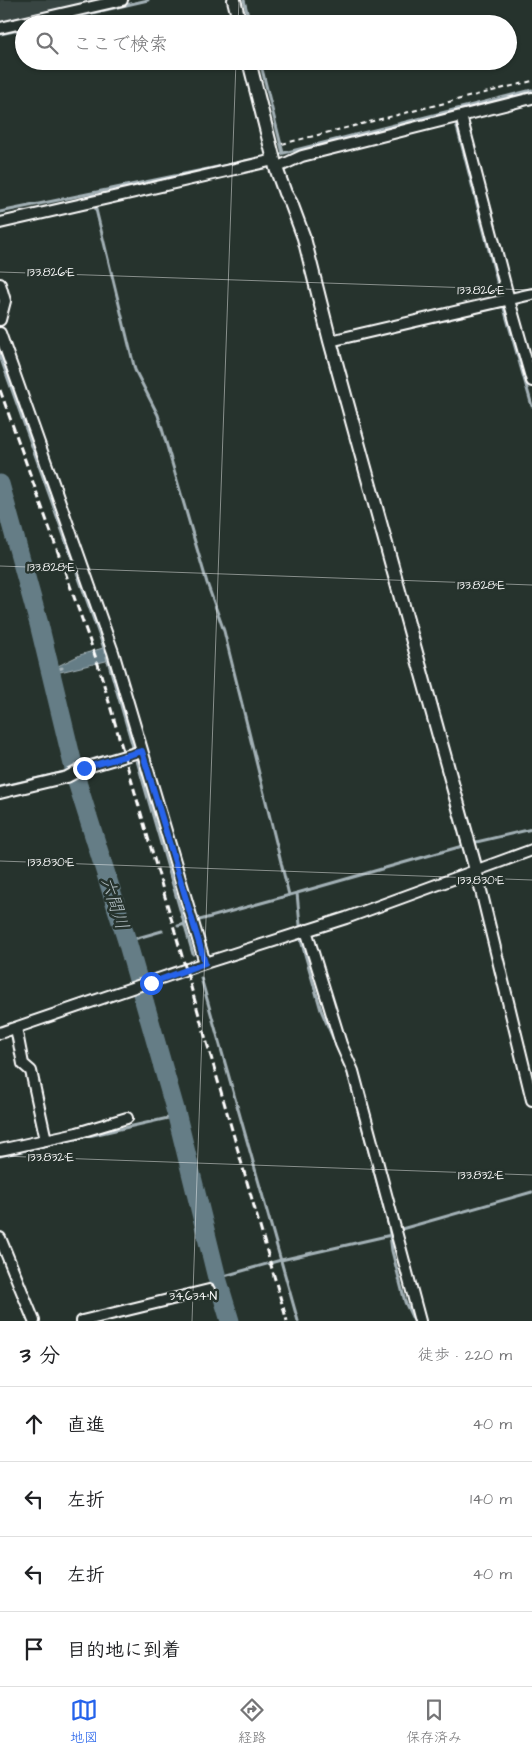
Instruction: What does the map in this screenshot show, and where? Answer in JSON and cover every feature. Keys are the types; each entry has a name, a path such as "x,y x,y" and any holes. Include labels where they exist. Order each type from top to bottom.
{"street":[{"path":"57,15 122,0"},
{"path":"234,0 238,15"},
{"path":"0,28 15,25"},
{"path":"251,70 274,159 285,193 291,203 304,238 330,341 476,870 532,1100"},
{"path":"0,222 94,202 274,159 302,156 532,98"},
{"path":"456,117 505,301 532,381"},
{"path":"0,284 5,302 0,320"},
{"path":"330,341 532,294"},
{"path":"0,333 97,604 137,752 205,963"},
{"path":"0,793 67,777 84,768 137,752"},
{"path":"0,1033 205,963 346,918 532,850"},
{"path":"306,930 341,1044 354,1071 420,1321"},
{"path":"16,1028 23,1064 31,1071 46,1140"},
{"path":"0,1150 128,1118"},
{"path":"0,1238 34,1321"},
{"path":"82,1321 209,1290"}],"path":[{"path":"285,143 532,81"}],"shaded area":[{"path":"0,0 102,0 38,15 15,15 15,20 0,24"}],"water":[{"path":"106,647 110,660 60,672 58,666 80,655"}],"waterway":[{"path":"84,15 148,0"},
{"path":"244,0 248,15"},
{"path":"0,34 15,31"},
{"path":"262,70 283,153"},
{"path":"276,155 532,90"},
{"path":"455,119 504,308 532,406"},
{"path":"92,193 270,156"},
{"path":"0,212 92,193 135,370 158,415 207,583 224,631 289,895"},
{"path":"0,356 105,651"},
{"name":"六間川","path":"0,484 39,624 78,785 127,941 177,1116 217,1278 230,1321"},
{"path":"107,657 193,954"},
{"path":"51,671 62,668"},
{"path":"0,787 69,771"},
{"path":"472,843 532,829"},
{"path":"297,893 466,845"},
{"path":"178,926 297,893 300,925"},
{"path":"127,941 162,931"},
{"path":"301,940 321,1010 348,1073 389,1227 392,1251 405,1302 414,1321"},
{"path":"201,978 298,1321"},
{"path":"0,1156 177,1116"},
{"path":"398,1230 532,1192"},
{"path":"217,1278 281,1260 391,1235"}],"railway":[{"path":"0,390 98,664 287,1321"}],"route":[{"path":"84,768 142,751 205,963 151,983"}]}
